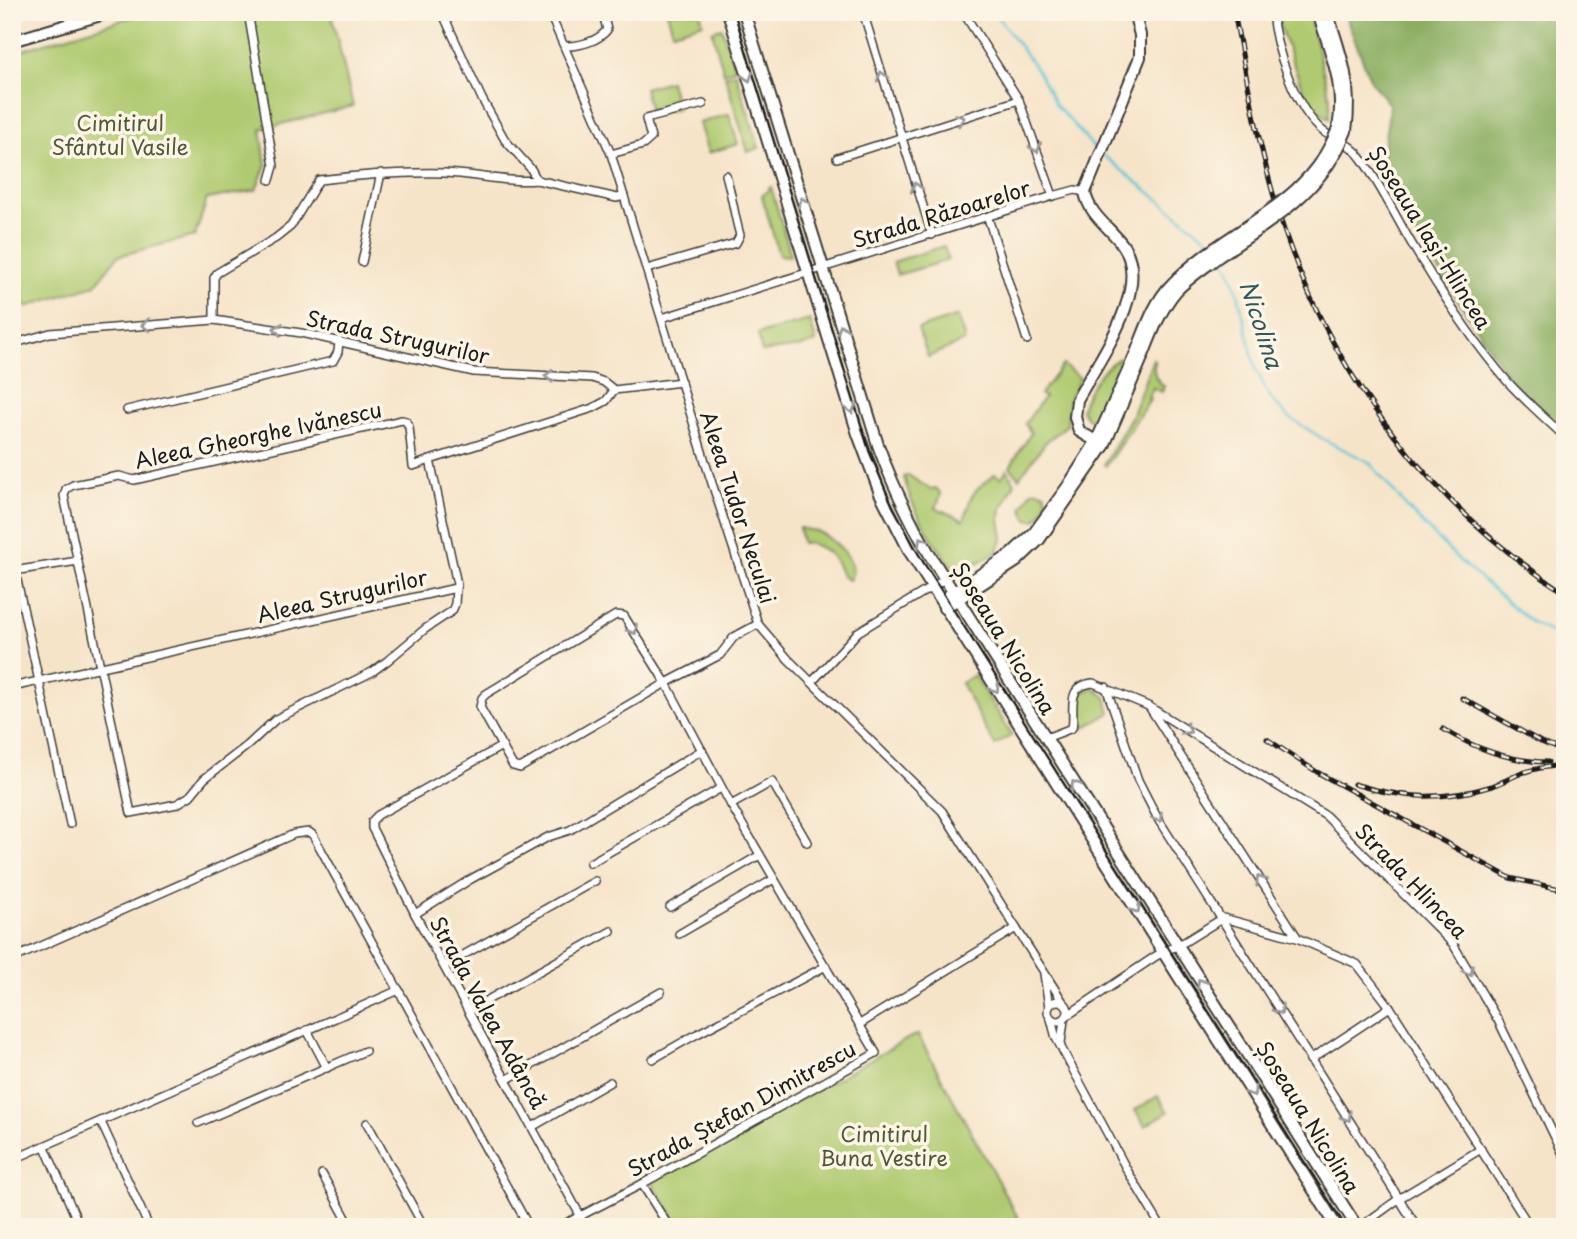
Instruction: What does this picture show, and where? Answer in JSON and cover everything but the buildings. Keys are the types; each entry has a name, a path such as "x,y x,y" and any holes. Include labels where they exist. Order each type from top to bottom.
{"main road":[{"path":"12,41 111,12"},
{"name":"Șoseaua Nicolina","path":"728,12 875,481 900,534 1337,1227"},
{"name":"Șoseaua Nicolina","path":"744,12 889,474 913,526 1177,945 1359,1227"},
{"path":"1100,444 1079,431 1074,408 1080,393 1114,337 1128,297 1130,270 1124,247 1090,207 1084,192 1140,57 1140,35 1134,12"},
{"path":"1318,12 1339,77 1342,130"},
{"path":"942,604 1017,561 1034,544 1075,491 1100,444 1139,357 1177,290 1194,274 1303,196 1338,153 1350,107 1347,76 1327,12"}],"street":[{"path":"248,12 274,166 270,180"},
{"path":"442,12 499,130 537,180"},
{"name":"Aleea Tudor Neculai","path":"550,12 611,154 758,624 812,682 942,811 1066,1011"},
{"path":"566,46 601,38 607,30 605,12"},
{"path":"863,12 932,236"},
{"path":"963,12 1019,100 1053,196"},
{"name":"Șoseaua Iași-Hlincea","path":"1272,12 1273,26 1289,77 1310,119 1325,132 1351,144 1422,262 1473,338 1509,383 1565,437"},
{"path":"838,158 1019,100"},
{"path":"611,154 643,145 651,138 646,120 703,104"},
{"path":"362,262 381,173"},
{"path":"214,320 214,278 217,273 291,226 319,180 381,173 443,173 537,180 617,198 624,196"},
{"path":"647,269 736,243 740,235 726,175"},
{"name":"Strada Răzoarelor","path":"662,318 932,236 1053,196 1075,190 1084,192"},
{"path":"988,218 1027,340"},
{"name":"Strada Strugurilor","path":"12,344 50,333 214,320 339,341 474,372 592,378 604,382 614,390"},
{"path":"127,410 333,361 338,352 339,341"},
{"path":"430,460 593,408 606,401 614,390 681,382"},
{"name":"Aleea Gheorghe Ivănescu","path":"78,561 64,492 73,485 115,477 134,480 402,420 406,421 409,427 413,466 430,460"},
{"name":"Aleea Strugurilor","path":"12,687 456,588 430,460"},
{"path":"70,824 14,571 78,561 131,813 177,804 190,796 204,779 247,746 276,719 372,672 452,611 456,588"},
{"path":"812,682 858,632 945,579"},
{"path":"758,624 734,637 719,655 666,683 517,768 513,766 482,711 482,698 616,615 624,616 666,683 721,788 860,1024"},
{"path":"1046,738 1072,728 1074,719 1071,705 1080,688 1093,683 1106,687 1138,780 1149,803 1417,1227"},
{"name":"Strada Hlincea","path":"1106,687 1148,706 1326,816 1453,944 1499,1022 1565,1158"},
{"path":"1148,706 1297,938"},
{"name":"Strada Valea Adâncă","path":"502,747 378,815 372,821 372,828 415,914 581,1217"},
{"path":"415,914 471,879 548,838 570,830 702,750"},
{"path":"731,805 772,782 807,842"},
{"path":"590,863 721,788"},
{"path":"12,959 303,831 313,835 529,1227"},
{"path":"670,907 760,855"},
{"path":"679,934 774,879"},
{"path":"444,966 595,881"},
{"path":"1051,1018 1056,1022 1066,1011 1085,1005 1163,952 1223,918 1297,938 1353,961 1390,1007 1530,1227"},
{"name":"Strada Ștefan Dimitrescu","path":"559,1227 642,1184 876,1053 860,1024 1016,929"},
{"path":"468,1011 611,931"},
{"path":"653,1059 826,966"},
{"name":"Aleea Tudor Neculai","path":"1044,973 1051,1027 1127,1170 1161,1227"},
{"path":"12,1160 399,990"},
{"path":"506,1080 661,992"},
{"path":"1049,1007 1055,1002 1066,1011"},
{"path":"1310,1060 1390,1007"},
{"path":"1061,1044 1066,1011"},
{"path":"307,1030 327,1068"},
{"path":"198,1123 365,1051"},
{"path":"532,1127 610,1082"},
{"path":"101,1122 149,1227"},
{"path":"367,1124 424,1227"},
{"path":"45,1147 80,1227"},
{"path":"1359,1227 1400,1198 1481,1149"},
{"path":"322,1174 351,1227"},
{"path":"642,1184 669,1227"}],"green space":[{"name":"Cimitirul Sfântul Vasile","path":"148,12 331,12 353,106 261,129 266,165 256,190 207,199 195,236 118,256 95,285 26,307 12,257 12,53"},
{"path":"667,12 700,12 703,23 673,32"},
{"path":"1279,12 1308,12 1330,98 1329,118 1307,102 1279,24"},
{"path":"1344,12 1565,12 1565,434 1511,381 1379,174 1390,106 1371,81"},
{"path":"722,28 735,69 724,73 712,31"},
{"path":"736,73 759,148 748,152 725,76"},
{"path":"670,81 677,108 651,115 644,88"},
{"path":"729,114 738,144 708,153 699,123"},
{"path":"771,187 790,256 779,255 762,196"},
{"path":"944,246 948,260 897,275 893,262"},
{"path":"958,316 965,341 928,357 918,329"},
{"path":"810,320 816,342 801,347 762,352 758,334"},
{"path":"1126,355 1100,415 1088,419 1081,410 1087,393 1104,370"},
{"path":"1153,359 1155,376 1164,386 1162,392 1153,388 1148,397 1150,399 1106,466 1104,464 1131,417"},
{"path":"1063,365 1080,378 1070,398 1067,425 1046,442 1019,478 1010,467 1031,433 1025,424 1044,397 1040,394"},
{"path":"1007,470 1015,483 1001,510 1003,538 996,553 957,573 918,515 904,477 908,475 930,489 936,488 941,494 936,508 964,520 977,489 995,474 1001,478"},
{"path":"1032,491 1045,493 1046,504 1036,520 1028,520 1022,508"},
{"path":"799,528 816,531 837,544 852,566 849,580 842,575 836,562 826,551 812,544 802,543"},
{"path":"974,675 1012,735 995,745 961,683"},
{"path":"1093,688 1106,697 1110,713 1082,729 1078,717 1079,699"},
{"name":"Cimitirul Buna Vestire","path":"918,1035 1023,1227 680,1227 652,1182"},
{"path":"1158,1096 1168,1112 1145,1126 1135,1110"}],"waterway":[{"name":"Nicolina","path":"994,12 1036,68 1056,105 1098,152"},
{"name":"Nicolina","path":"1104,156 1213,243"},
{"name":"Nicolina","path":"1223,257 1237,290 1256,370 1270,397 1287,416 1323,439 1369,462 1408,509 1463,564 1531,622 1565,640"}],"tram line":[{"path":"734,12 869,451 893,507 923,562 1346,1227"}],"railway":[{"path":"1234,12 1268,177 1305,285 1330,337 1360,387 1394,435 1431,480 1472,521 1517,559 1565,593"},
{"path":"1462,698 1541,742 1565,752"},
{"path":"1443,729 1493,753 1521,760 1548,762"},
{"path":"1267,739 1317,772 1510,878 1565,890"},
{"path":"1354,784 1389,793 1440,796 1474,791 1527,771 1565,765"}]}
